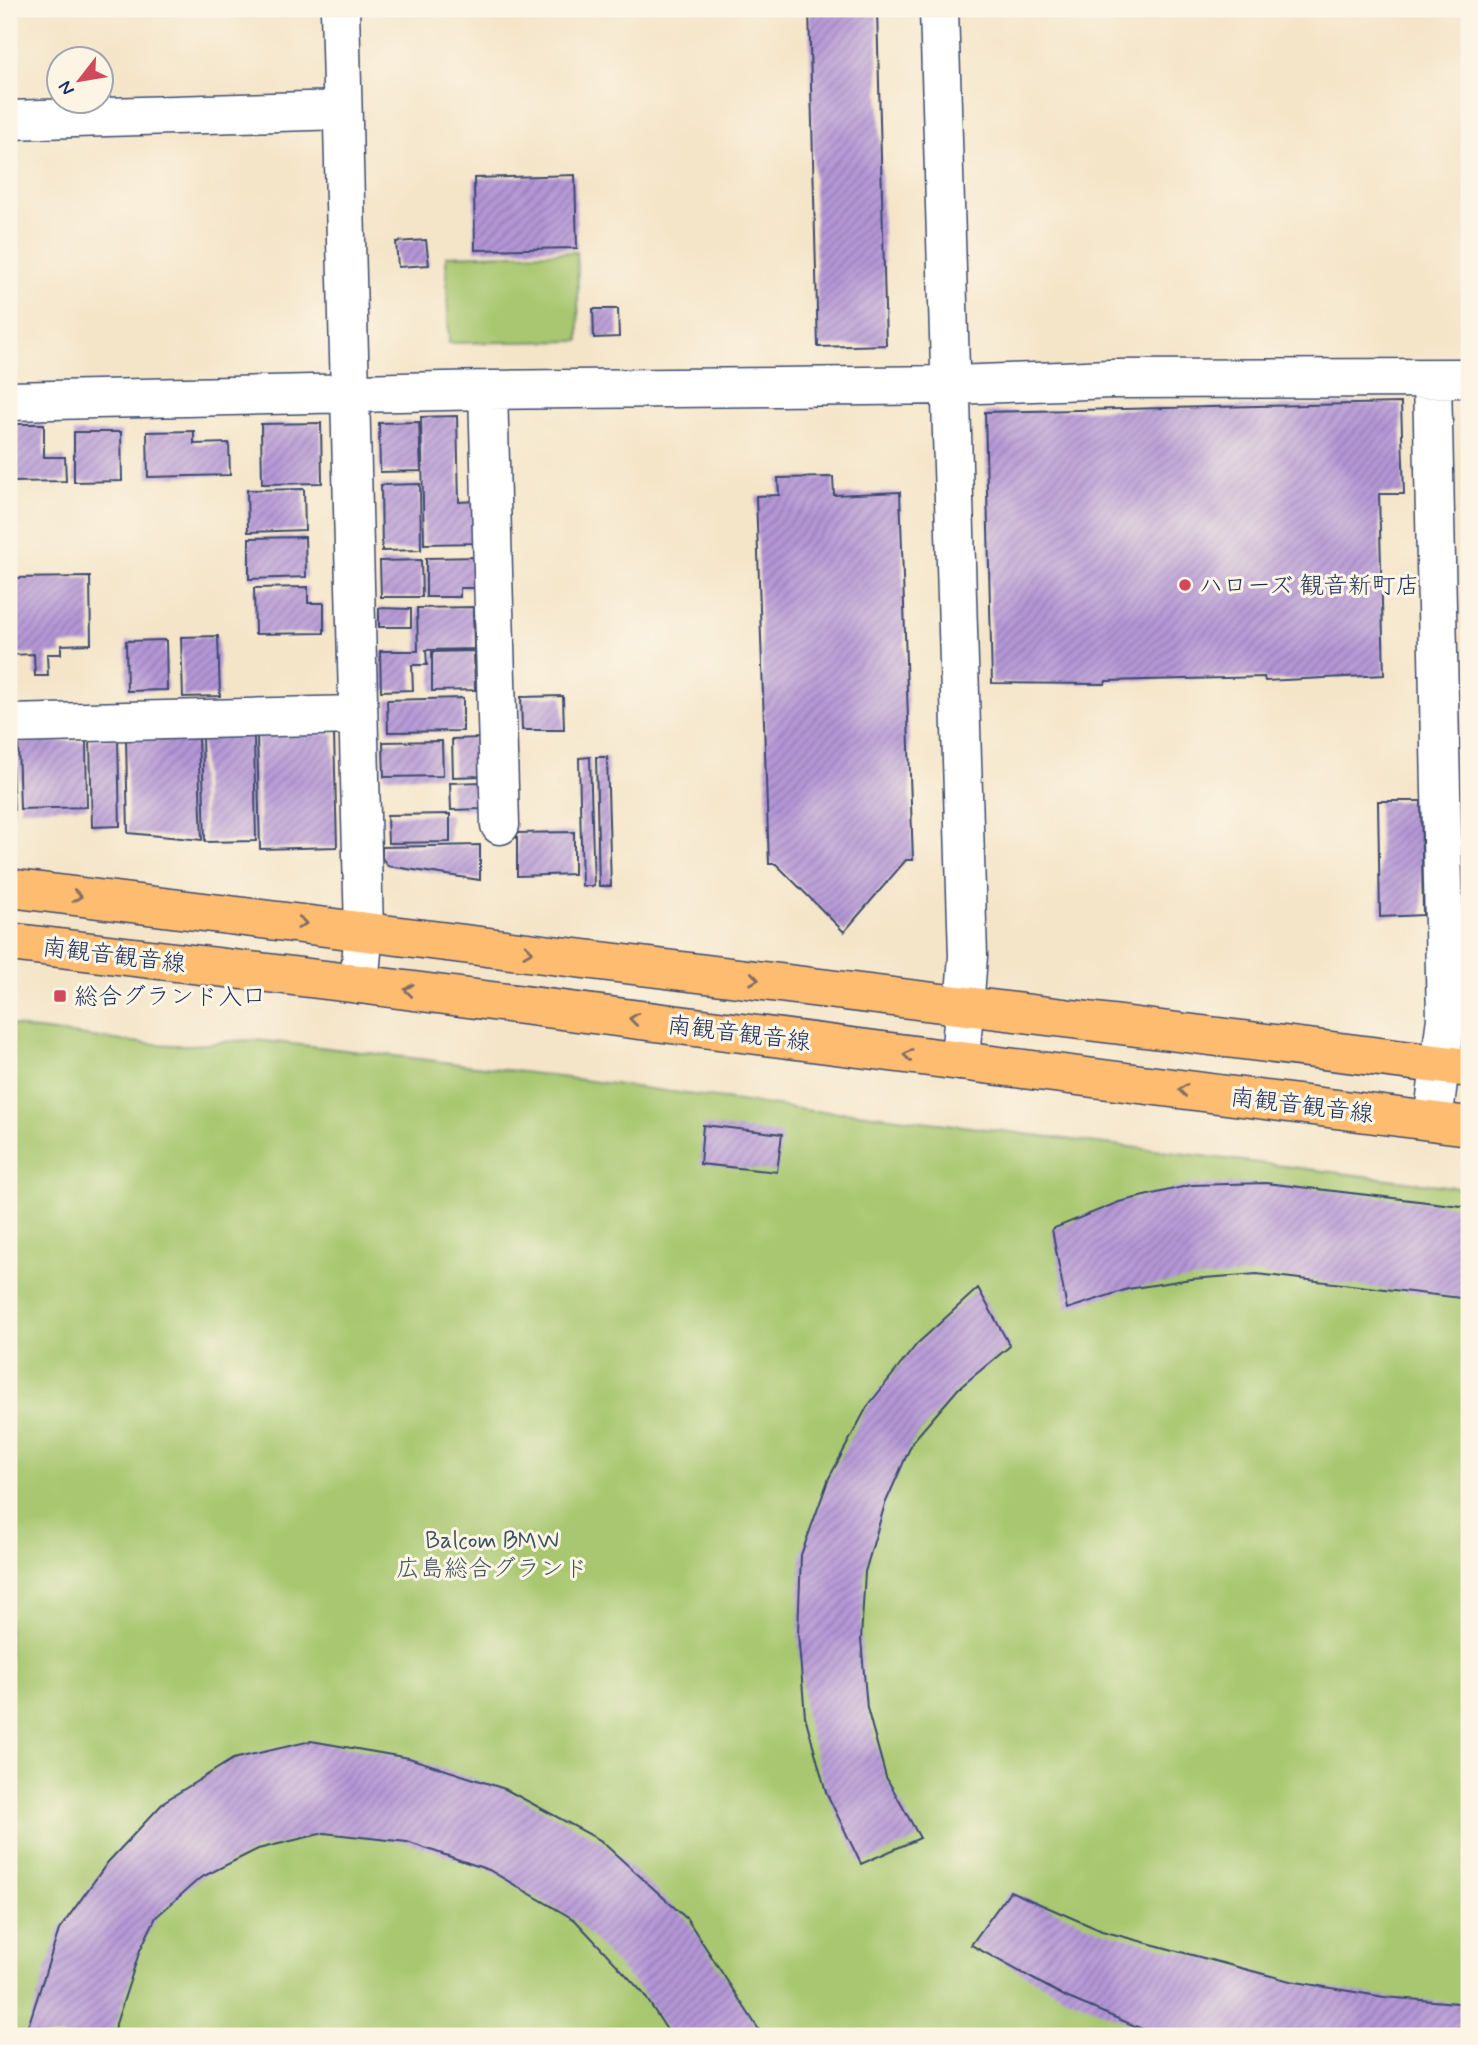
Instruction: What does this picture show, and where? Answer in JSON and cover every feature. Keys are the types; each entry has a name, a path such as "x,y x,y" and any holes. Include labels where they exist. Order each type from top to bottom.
{"main road":[{"path":"9,888 1455,1066"},
{"name":"南観音観音線","path":"9,942 1451,1123"}],"street":[{"path":"340,9 356,715 364,931 359,984"},
{"path":"939,9 953,385 968,956 960,1061"},
{"path":"9,120 342,110"},
{"path":"9,401 349,392 953,385 1111,379 1451,379 1446,1017 1455,1066 1451,1123"},
{"path":"488,390 500,825"},
{"path":"9,724 356,715"}],"green space":[{"path":"577,252 579,341 449,343 446,256"},
{"name":"Balcom BMW 広島総合グランド","path":"9,1024 28,1029 151,1044 191,1045 256,1040 539,1074 812,1111 857,1113 1469,1189 1469,2036 9,2036"}],"building":[{"path":"809,9 877,9 886,345 818,347"},
{"path":"575,175 577,248 475,250 474,178"},
{"path":"426,240 429,265 398,267 396,242"},
{"path":"593,309 618,309 619,337 594,338"},
{"name":"ハローズ 観音新町店","path":"1401,403 1404,494 1379,494 1384,675 1265,681 1264,677 1106,681 1105,684 992,683 985,412"},
{"path":"457,416 459,502 478,501 478,543 424,544 421,417"},
{"path":"419,422 421,471 380,472 379,423"},
{"path":"321,423 322,483 262,484 261,424"},
{"path":"11,424 44,424 44,457 65,457 66,481 12,482"},
{"path":"194,431 194,444 229,443 230,475 148,477 147,432"},
{"path":"74,432 121,432 122,481 74,482"},
{"path":"833,477 834,495 900,492 913,860 906,860 844,932 776,864 769,864 756,496 779,495 778,478"},
{"path":"420,484 421,550 382,551 381,485"},
{"path":"304,489 305,530 248,532 247,490"},
{"path":"305,537 306,577 249,579 249,538"},
{"path":"482,557 482,588 460,588 460,597 426,597 426,558"},
{"path":"421,560 422,597 381,597 380,561"},
{"path":"90,577 91,644 61,645 61,654 47,654 48,676 35,676 34,654 9,655 9,578"},
{"path":"308,587 308,603 324,603 324,633 255,634 254,588"},
{"path":"473,607 474,649 426,650 427,665 412,665 413,690 381,691 380,651 418,651 417,608"},
{"path":"379,608 411,609 411,627 379,627"},
{"path":"218,636 220,696 183,697 181,637"},
{"path":"166,640 167,690 127,691 126,641"},
{"path":"474,651 475,690 432,691 432,652"},
{"path":"563,696 564,730 522,730 521,697"},
{"path":"463,698 463,731 388,732 387,700"},
{"path":"334,734 337,847 260,849 257,736"},
{"path":"254,736 256,841 205,842 202,737"},
{"path":"118,738 120,826 92,827 90,739"},
{"path":"198,738 202,840 128,833 126,739"},
{"path":"481,738 482,776 453,777 452,739"},
{"path":"11,740 14,811 9,811"},
{"path":"86,741 87,807 20,809 18,742"},
{"path":"442,741 443,776 384,777 383,742"},
{"path":"590,757 594,886 582,886 579,758"},
{"path":"596,757 607,757 611,886 599,886"},
{"path":"483,782 483,809 451,810 450,783"},
{"path":"1378,801 1421,801 1423,915 1380,917"},
{"path":"450,814 450,842 388,843 387,815"},
{"path":"574,832 574,874 517,876 517,833"},
{"path":"480,845 480,880 388,866 382,858 382,847"},
{"path":"703,1125 782,1134 777,1172 700,1164"},
{"path":"1266,1183 1469,1207 1469,1299 1257,1274 1191,1279 1128,1289 1067,1309 1052,1229 1119,1202 1191,1185"},
{"path":"978,1288 1010,1346 958,1389 913,1441 885,1504 865,1572 861,1639 867,1708 886,1777 920,1838 861,1864 826,1792 805,1716 798,1633 801,1555 829,1478 867,1407 917,1344"},
{"path":"311,1741 409,1758 505,1789 600,1840 687,1919 763,2036 671,2036 643,1993 575,1920 489,1870 407,1842 324,1833 258,1849 200,1878 156,1917 140,1950 112,2036 25,2036 59,1930 108,1862 165,1801 233,1759"},
{"path":"1010,1891 1102,1931 1290,1981 1384,1997 1469,2004 1469,2036 1159,2036 1066,1997 971,1945"}],"place":[{"name":"ハローズ 観音新町店","path":"1185,585"},
{"name":"総合グランド入口","path":"60,996"}]}
